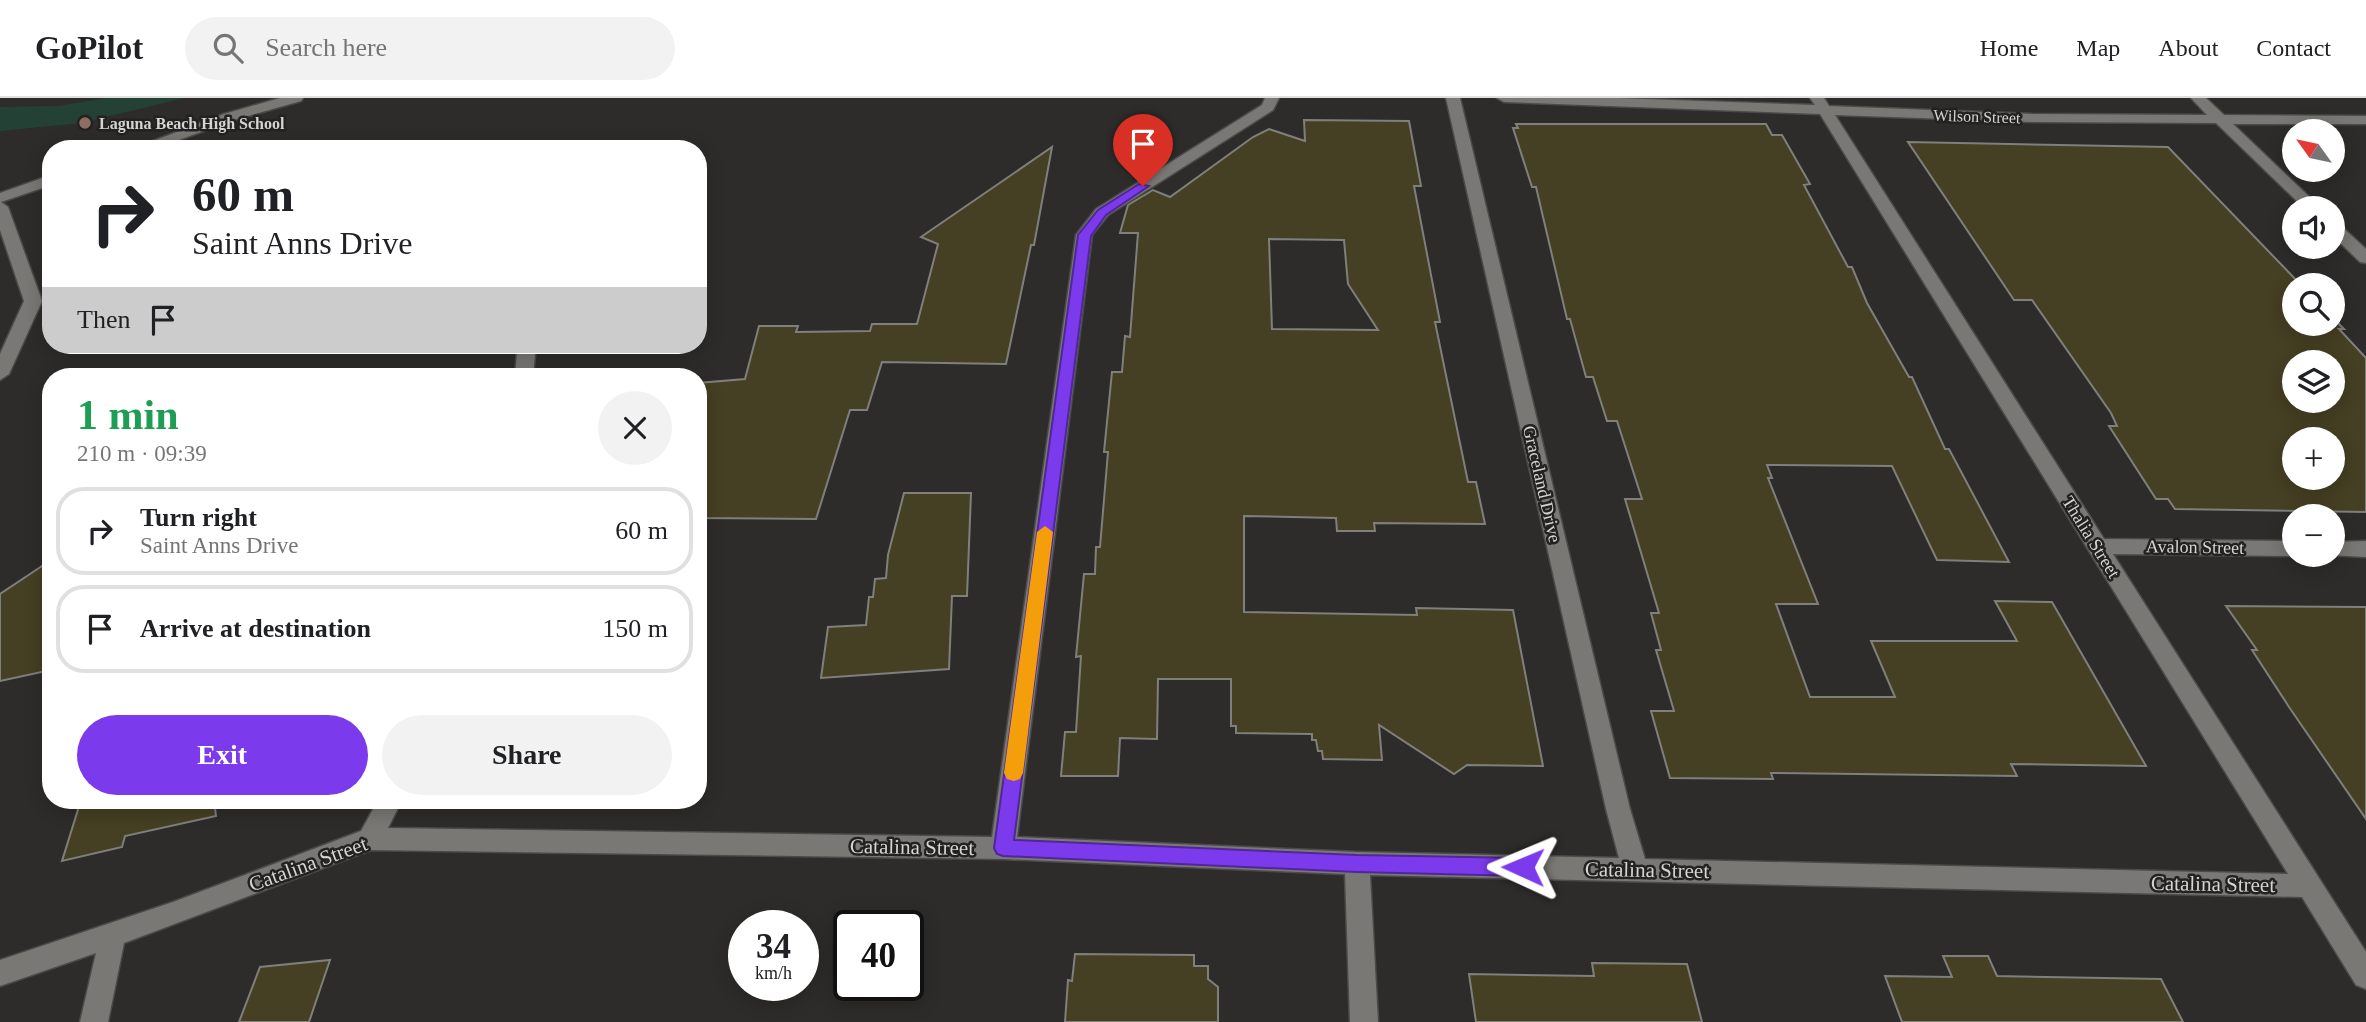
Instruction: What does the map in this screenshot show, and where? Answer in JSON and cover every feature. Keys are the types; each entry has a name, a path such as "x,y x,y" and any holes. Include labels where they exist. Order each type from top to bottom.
{"street":[{"path":"164,140 229,117 296,98"},
{"path":"1003,848 1084,235 1102,212 1268,107 1272,98"},
{"name":"Graceland Drive","path":"1453,98 1634,869"},
{"name":"Wilson Street","path":"1504,98 1820,103 2034,118 2366,120"},
{"path":"2198,98 2300,196"},
{"name":"Thalia Street","path":"1820,103 2366,976"},
{"path":"0,198 42,183"},
{"path":"0,208 33,301 0,374"},
{"path":"2345,238 2366,258"},
{"name":"Avalon Street","path":"2096,546 2282,548"},
{"path":"2345,549 2366,549"},
{"path":"370,839 385,809"},
{"name":"Catalina Street","path":"0,973 370,839 1003,848 1357,863 2309,886"},
{"path":"1357,863 1364,1022"},
{"path":"94,1022 113,934"}],"green space":[{"path":"106,98 184,98 81,123 0,131 0,107 58,106"}],"building":[{"path":"1304,120 1409,121 1421,186 1414,186 1440,322 1435,322 1468,482 1476,482 1485,524 1374,523 1375,531 1337,531 1336,518 1244,516 1244,612 1417,615 1416,608 1513,610 1543,766 1467,765 1454,774 1379,725 1382,760 1323,759 1316,740 1312,740 1312,734 1236,733 1236,726 1231,726 1231,679 1158,679 1157,739 1120,738 1118,776 1061,776 1065,732 1076,732 1081,656 1076,657 1084,574 1095,574 1096,547 1100,547 1108,452 1104,452 1112,372 1122,372 1125,336 1130,337 1138,233 1120,233 1128,205 1153,190 1170,197 1253,137 1269,129 1305,141","holes":["1269,239 1344,240 1348,284 1378,330 1272,329"]},
{"path":"1516,124 1766,124 1772,135 1782,135 1810,184 1804,185 1848,267 1852,267 1867,303 1909,377 1912,377 1945,449 1949,449 2009,562 1937,560 1892,466 1767,465 1772,478 1768,478 1818,604 1776,604 1810,697 1895,697 1871,641 2017,641 1995,601 2052,602 2146,766 2011,764 2017,776 1771,773 1773,779 1670,778 1651,711 1674,711 1656,650 1661,650 1651,613 1659,613 1625,499 1642,499 1617,421 1607,421 1593,377 1586,377 1570,319 1567,319 1536,187 1532,187 1513,128 1518,128"},
{"path":"1908,142 2168,147 2289,273 2282,273 2282,336 2345,335 2366,358 2366,512 2345,512 2345,504 2282,504 2282,511 2175,509 2168,499 2156,499 2109,426 2117,426 2111,413 2032,300 2014,300"},
{"path":"1052,147 1034,245 1031,245 1006,364 882,362 867,410 850,410 816,519 707,518 707,382 745,379 759,326 798,326 796,332 870,331 872,324 917,324 938,244 921,237"},
{"path":"904,493 971,493 967,596 952,596 949,669 821,678 828,627 866,625 869,597 873,597 875,579 886,578 888,555"},
{"path":"42,566 42,672 0,681 0,594"},
{"path":"2226,606 2366,607 2366,819 2289,707 2252,650 2257,650"},
{"path":"78,809 215,809 216,816 125,836 122,847 62,861"},
{"path":"1075,954 1194,955 1194,966 1208,966 1208,979 1218,987 1218,1022 1065,1022 1068,980 1072,981"},
{"path":"1943,956 1988,956 1997,976 2161,979 2183,1022 1902,1022 1885,976 1952,977"},
{"path":"330,960 309,1022 239,1022 260,967"},
{"path":"1592,963 1687,964 1702,1022 1476,1022 1469,974 1594,976"}],"slow traffic":[{"path":"1014,773 1045,532"}],"place":[{"name":"Laguna Beach High School","path":"85,123"}],"route":[{"path":"1143,186 1102,212 1084,235 1003,848 1523,867"}]}
